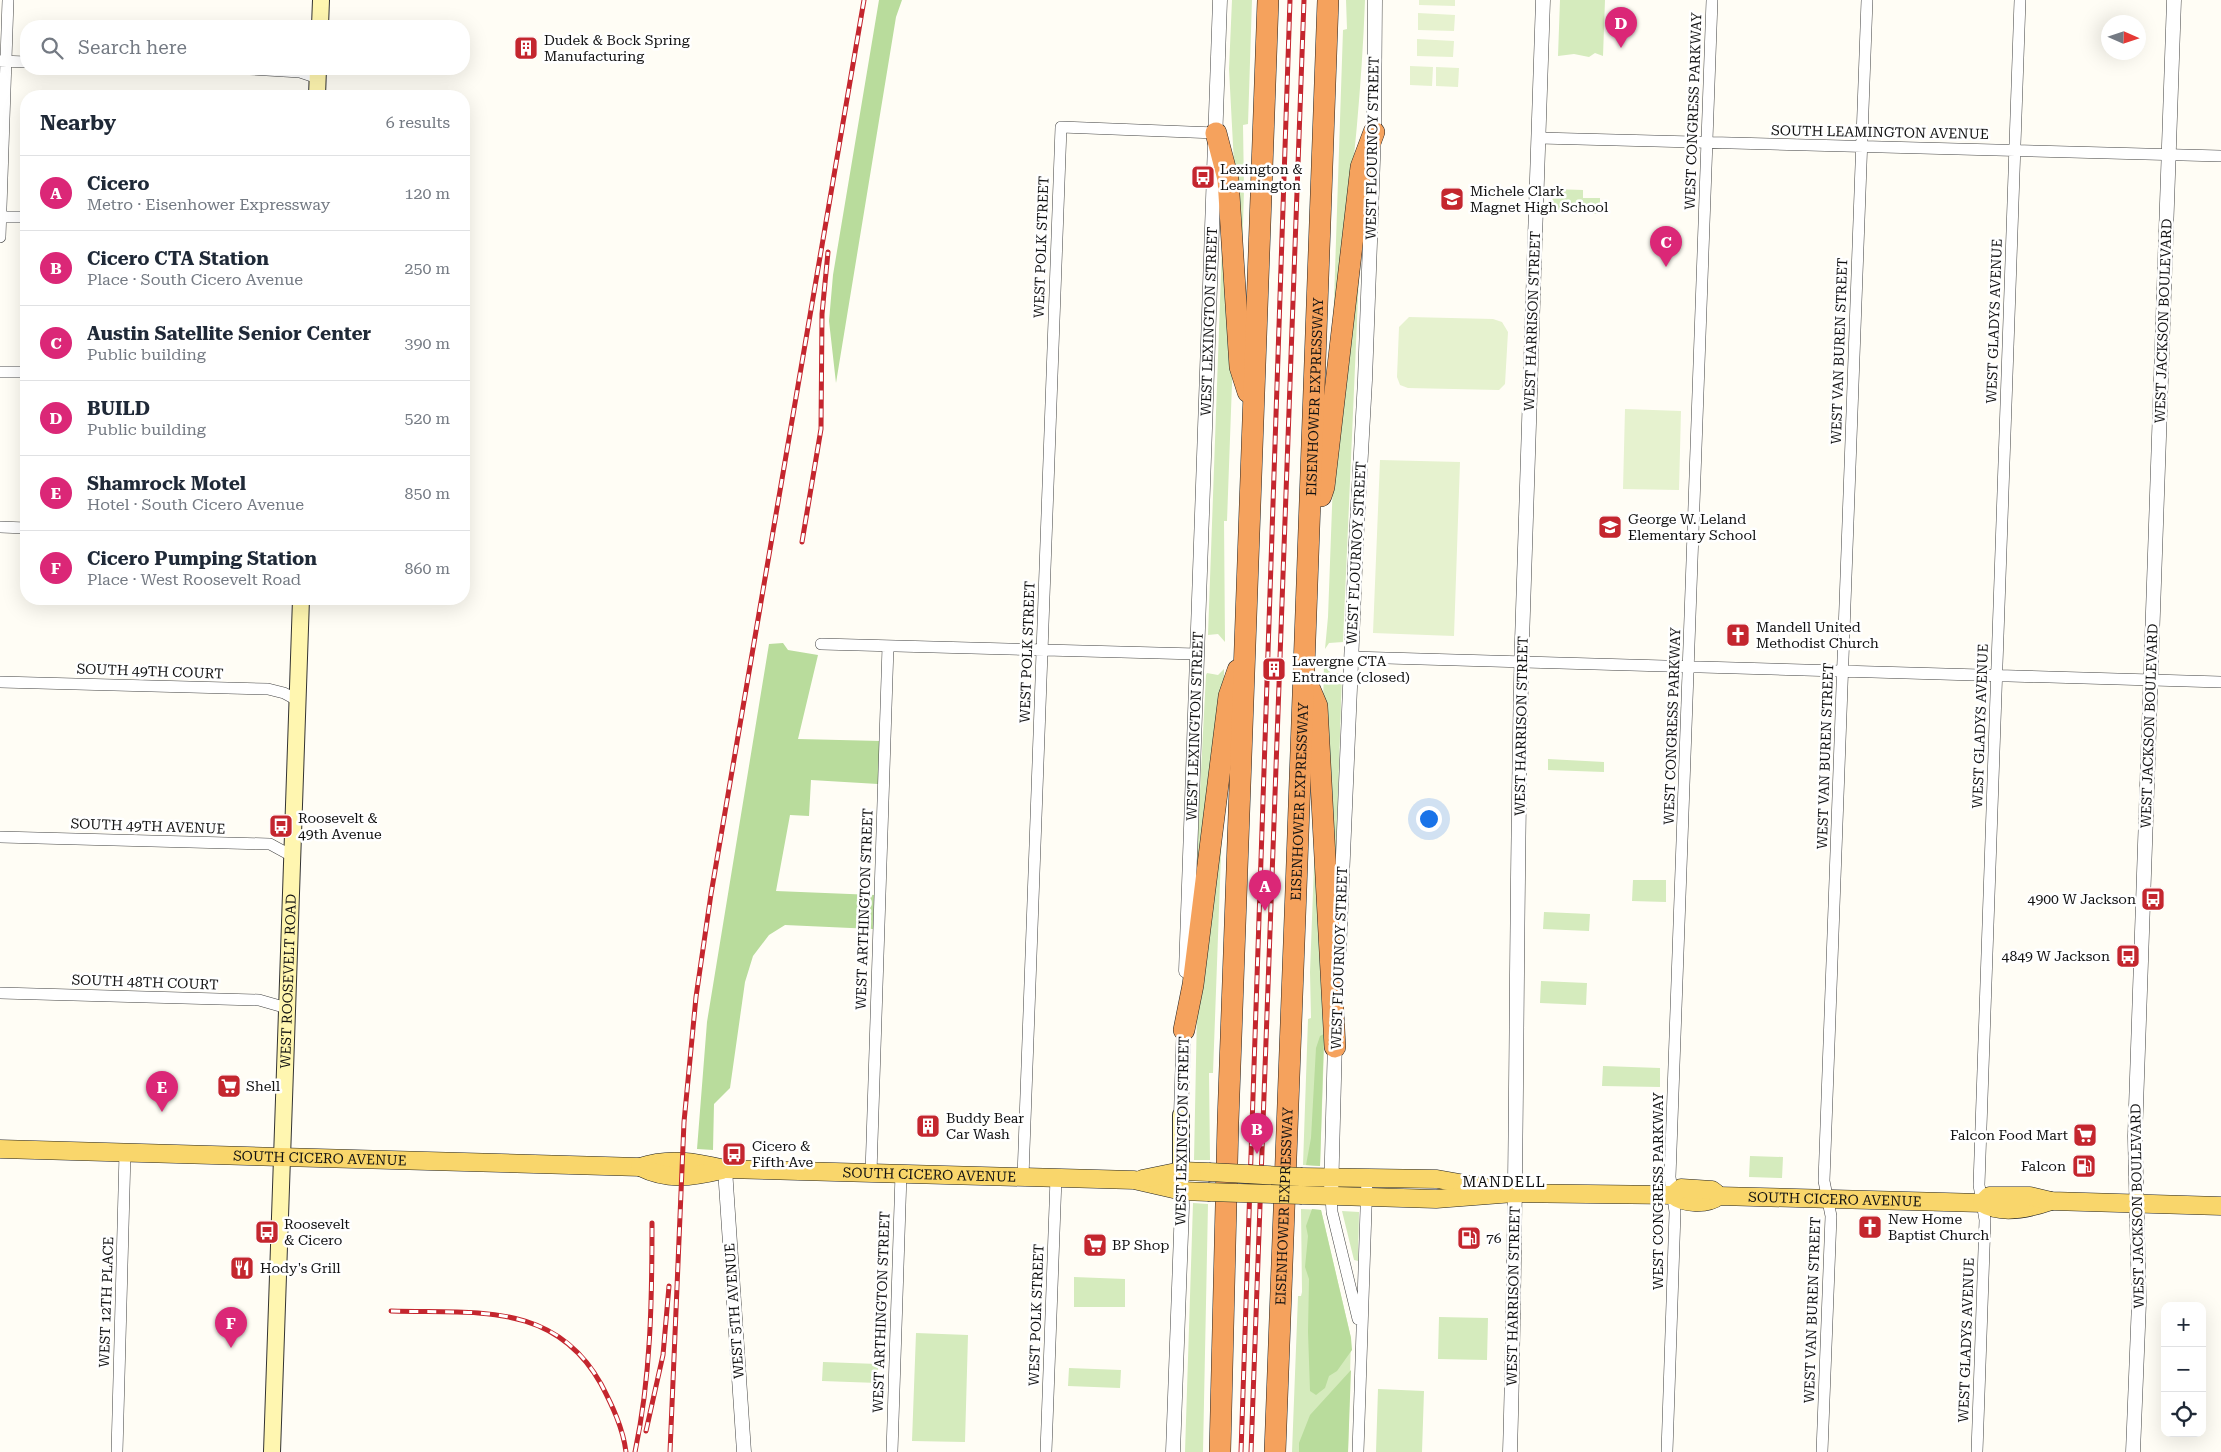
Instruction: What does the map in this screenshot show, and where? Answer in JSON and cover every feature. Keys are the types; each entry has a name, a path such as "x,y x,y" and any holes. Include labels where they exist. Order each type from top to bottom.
{"highway":[{"path":"1220,1452 1228,1122 1268,0"},
{"name":"EISENHOWER EXPRESSWAY","path":"1275,1452 1328,0"},
{"path":"1309,534 1324,487 1361,167 1374,132"},
{"path":"1216,133 1228,179 1240,367 1253,405"},
{"path":"1184,1030 1193,985 1228,696 1246,649"},
{"path":"1303,673 1317,706 1335,1048"}],"main road":[{"path":"320,0 320,20"},
{"path":"317,90 318,75"},
{"name":"WEST ROOSEVELT ROAD","path":"272,1452 301,605"},
{"name":"WEST LEXINGTON STREET","path":"1181,1115 1181,1171"},
{"name":"SOUTH CICERO AVENUE","path":"0,1149 640,1167 657,1175 696,1176 725,1169 1134,1180 1182,1191 1302,1195 1367,1179 1437,1179 1514,1193"},
{"name":"SOUTH CICERO AVENUE","path":"1134,1180 1181,1171 1302,1178 1366,1198 1452,1198 1514,1193 1673,1195 1681,1201 1712,1201 1719,1196 1982,1202 1990,1208 2030,1208 2051,1201 2221,1206"}],"street":[{"path":"0,237 3,61 8,0"},
{"name":"WEST LEXINGTON STREET","path":"1181,1115 1220,0"},
{"name":"WEST FLOURNOY STREET","path":"1362,1343 1354,1298 1332,1212 1331,1188 1351,657 1365,380 1374,132 1375,0"},
{"name":"WEST HARRISON STREET","path":"1510,1452 1515,1271 1514,1193 1522,663 1543,0"},
{"name":"WEST CONGRESS PARKWAY","path":"1667,1452 1675,1212 1671,1168 1712,0"},
{"name":"WEST VAN BUREN STREET","path":"1822,1452 1831,1216 1824,1172 1867,0"},
{"name":"WEST GLADYS AVENUE","path":"1977,1452 1985,1220 1979,1185 2020,0"},
{"name":"WEST JACKSON BOULEVARD","path":"2134,1452 2138,1302 2134,1143 2174,0"},
{"path":"3,61 20,62"},
{"name":"WEST POLK STREET","path":"1024,1177 1061,127 1216,133"},
{"name":"SOUTH LEAMINGTON AVENUE","path":"1539,138 2221,156"},
{"path":"0,217 20,217"},
{"path":"0,372 20,372"},
{"path":"0,527 20,528"},
{"path":"822,644 1197,654"},
{"name":"WEST ARTHINGTON STREET","path":"871,1173 888,646"},
{"path":"1351,657 2221,682"},
{"name":"SOUTH 49TH COURT","path":"0,682 268,690 284,693 298,700"},
{"name":"SOUTH 49TH AVENUE","path":"0,837 270,844 292,856"},
{"name":"SOUTH 48TH COURT","path":"0,993 259,1000 288,1008"},
{"name":"WEST 12TH PLACE","path":"117,1452 125,1152"},
{"name":"WEST 5TH AVENUE","path":"725,1169 744,1452"},
{"name":"WEST LEXINGTON STREET","path":"1173,1452 1182,1191 1181,1171"},
{"name":"WEST ARTHINGTON STREET","path":"892,1452 901,1174"},
{"name":"WEST POLK STREET","path":"1046,1452 1056,1178"},
{"name":"WEST FLOURNOY STREET","path":"1358,1452 1367,1179"}],"green space":[{"path":"879,0 902,0 896,17 836,383 829,321 833,275"},
{"path":"1232,0 1252,0 1248,124 1243,125 1244,189 1241,297 1229,69"},
{"path":"1346,0 1365,0 1353,166 1333,331 1343,30 1347,29"},
{"path":"1419,0 1455,0 1455,6 1419,5"},
{"path":"1560,0 1605,0 1603,56 1595,53 1589,57 1574,54 1558,56"},
{"path":"1418,13 1455,15 1454,31 1418,30"},
{"path":"1417,39 1454,41 1453,57 1417,56"},
{"path":"1410,66 1433,67 1432,86 1410,85"},
{"path":"1436,67 1459,68 1458,87 1436,86"},
{"path":"1553,189 1583,190 1583,198 1600,198 1600,214 1552,212"},
{"path":"1362,206 1343,642 1329,643 1325,649 1328,617 1334,453"},
{"path":"1223,218 1233,356 1227,521 1224,521 1225,642 1218,634 1208,635"},
{"path":"1409,317 1493,319 1502,322 1508,332 1505,384 1499,390 1408,388 1400,385 1397,377 1399,327"},
{"path":"1625,409 1681,411 1679,490 1623,489"},
{"path":"1380,460 1460,462 1454,636 1373,633"},
{"path":"783,643 788,650 818,655 798,739 881,741 878,784 811,780 809,816 790,815 776,891 874,895 873,929 785,925 769,935 753,956 745,982 730,1088 714,1104 713,1150 697,1149 707,1022 769,644"},
{"path":"1324,665 1331,673 1342,674 1334,921 1323,707"},
{"path":"1224,669 1224,690 1193,926 1206,675 1207,673 1218,675"},
{"path":"1548,759 1604,762 1604,772 1548,770"},
{"path":"1222,827 1213,1073 1209,1073 1210,1160 1194,1160 1197,1011"},
{"path":"1315,838 1325,1019 1320,1166 1303,1165 1308,1019 1311,1018 1310,972"},
{"path":"1633,880 1666,880 1666,902 1632,901"},
{"path":"1544,912 1590,914 1589,931 1543,929"},
{"path":"1541,981 1587,983 1586,1005 1540,1003"},
{"path":"1324,1034 1320,1166 1306,1165 1311,1138 1316,1048 1320,1036"},
{"path":"1603,1066 1660,1068 1660,1087 1602,1086"},
{"path":"1750,1156 1783,1157 1782,1178 1749,1177"},
{"path":"1193,1203 1208,1204 1203,1452 1185,1452"},
{"path":"1301,1209 1321,1210 1351,1338 1348,1452 1292,1452 1298,1296 1301,1296 1302,1292"},
{"path":"1312,1209 1321,1210 1351,1338 1352,1350 1337,1371 1329,1376 1325,1388 1316,1395 1310,1391 1309,1279 1305,1267 1308,1236 1306,1226"},
{"path":"1342,1211 1359,1212 1358,1261 1354,1260"},
{"path":"1074,1277 1125,1279 1125,1307 1074,1307"},
{"path":"1439,1317 1488,1318 1487,1360 1438,1359"},
{"path":"916,1333 968,1335 965,1442 912,1441"},
{"path":"823,1362 878,1364 878,1383 822,1381"},
{"path":"1069,1368 1121,1370 1120,1388 1068,1386"},
{"path":"1351,1370 1348,1452 1299,1452 1299,1443 1310,1415"},
{"path":"1378,1389 1424,1391 1422,1452 1376,1452"}],"railway":[{"path":"670,1452 684,1122 696,997 711,894 864,0"},
{"path":"1241,1452 1290,0"},
{"path":"1251,1452 1304,0"},
{"path":"802,542 821,429 822,314 828,252"},
{"path":"635,1452 650,1338 652,1223"},
{"path":"646,1431 663,1355 669,1286"},
{"path":"391,1311 482,1313 510,1317 536,1325 560,1338 582,1357 601,1384 620,1425 626,1452"}],"place":[{"name":"Dudek & Bock Spring Manufacturing","path":"526,48"},
{"name":"BUILD","path":"1621,48"},
{"name":"Lexington & Leamington","path":"1203,177"},
{"name":"Michele Clark Magnet High School","path":"1452,199"},
{"name":"Austin Satellite Senior Center","path":"1666,267"},
{"name":"George W. Leland Elementary School","path":"1610,527"},
{"name":"Mandell United Methodist Church","path":"1738,635"},
{"name":"Lavergne CTA Entrance (closed)","path":"1274,669"},
{"name":"Roosevelt & 49th Avenue","path":"281,826"},
{"name":"4900 W Jackson","path":"2153,899"},
{"name":"Cicero","path":"1265,911"},
{"name":"4849 W Jackson","path":"2128,956"},
{"name":"Shell","path":"229,1086"},
{"name":"Shamrock Motel","path":"162,1112"},
{"name":"Buddy Bear Car Wash","path":"928,1126"},
{"name":"Falcon Food Mart","path":"2085,1135"},
{"name":"Cicero & Fifth Ave","path":"734,1154"},
{"name":"Cicero CTA Station","path":"1257,1154"},
{"name":"Falcon","path":"2084,1166"},
{"name":"New Home Baptist Church","path":"1870,1227"},
{"name":"Roosevelt & Cicero","path":"267,1232"},
{"name":"76","path":"1469,1238"},
{"name":"BP Shop","path":"1095,1245"},
{"name":"Hody's Grill","path":"242,1268"},
{"name":"Cicero Pumping Station","path":"231,1348"}],"district":[{"name":"MANDELL","path":"1504,1182"}]}
